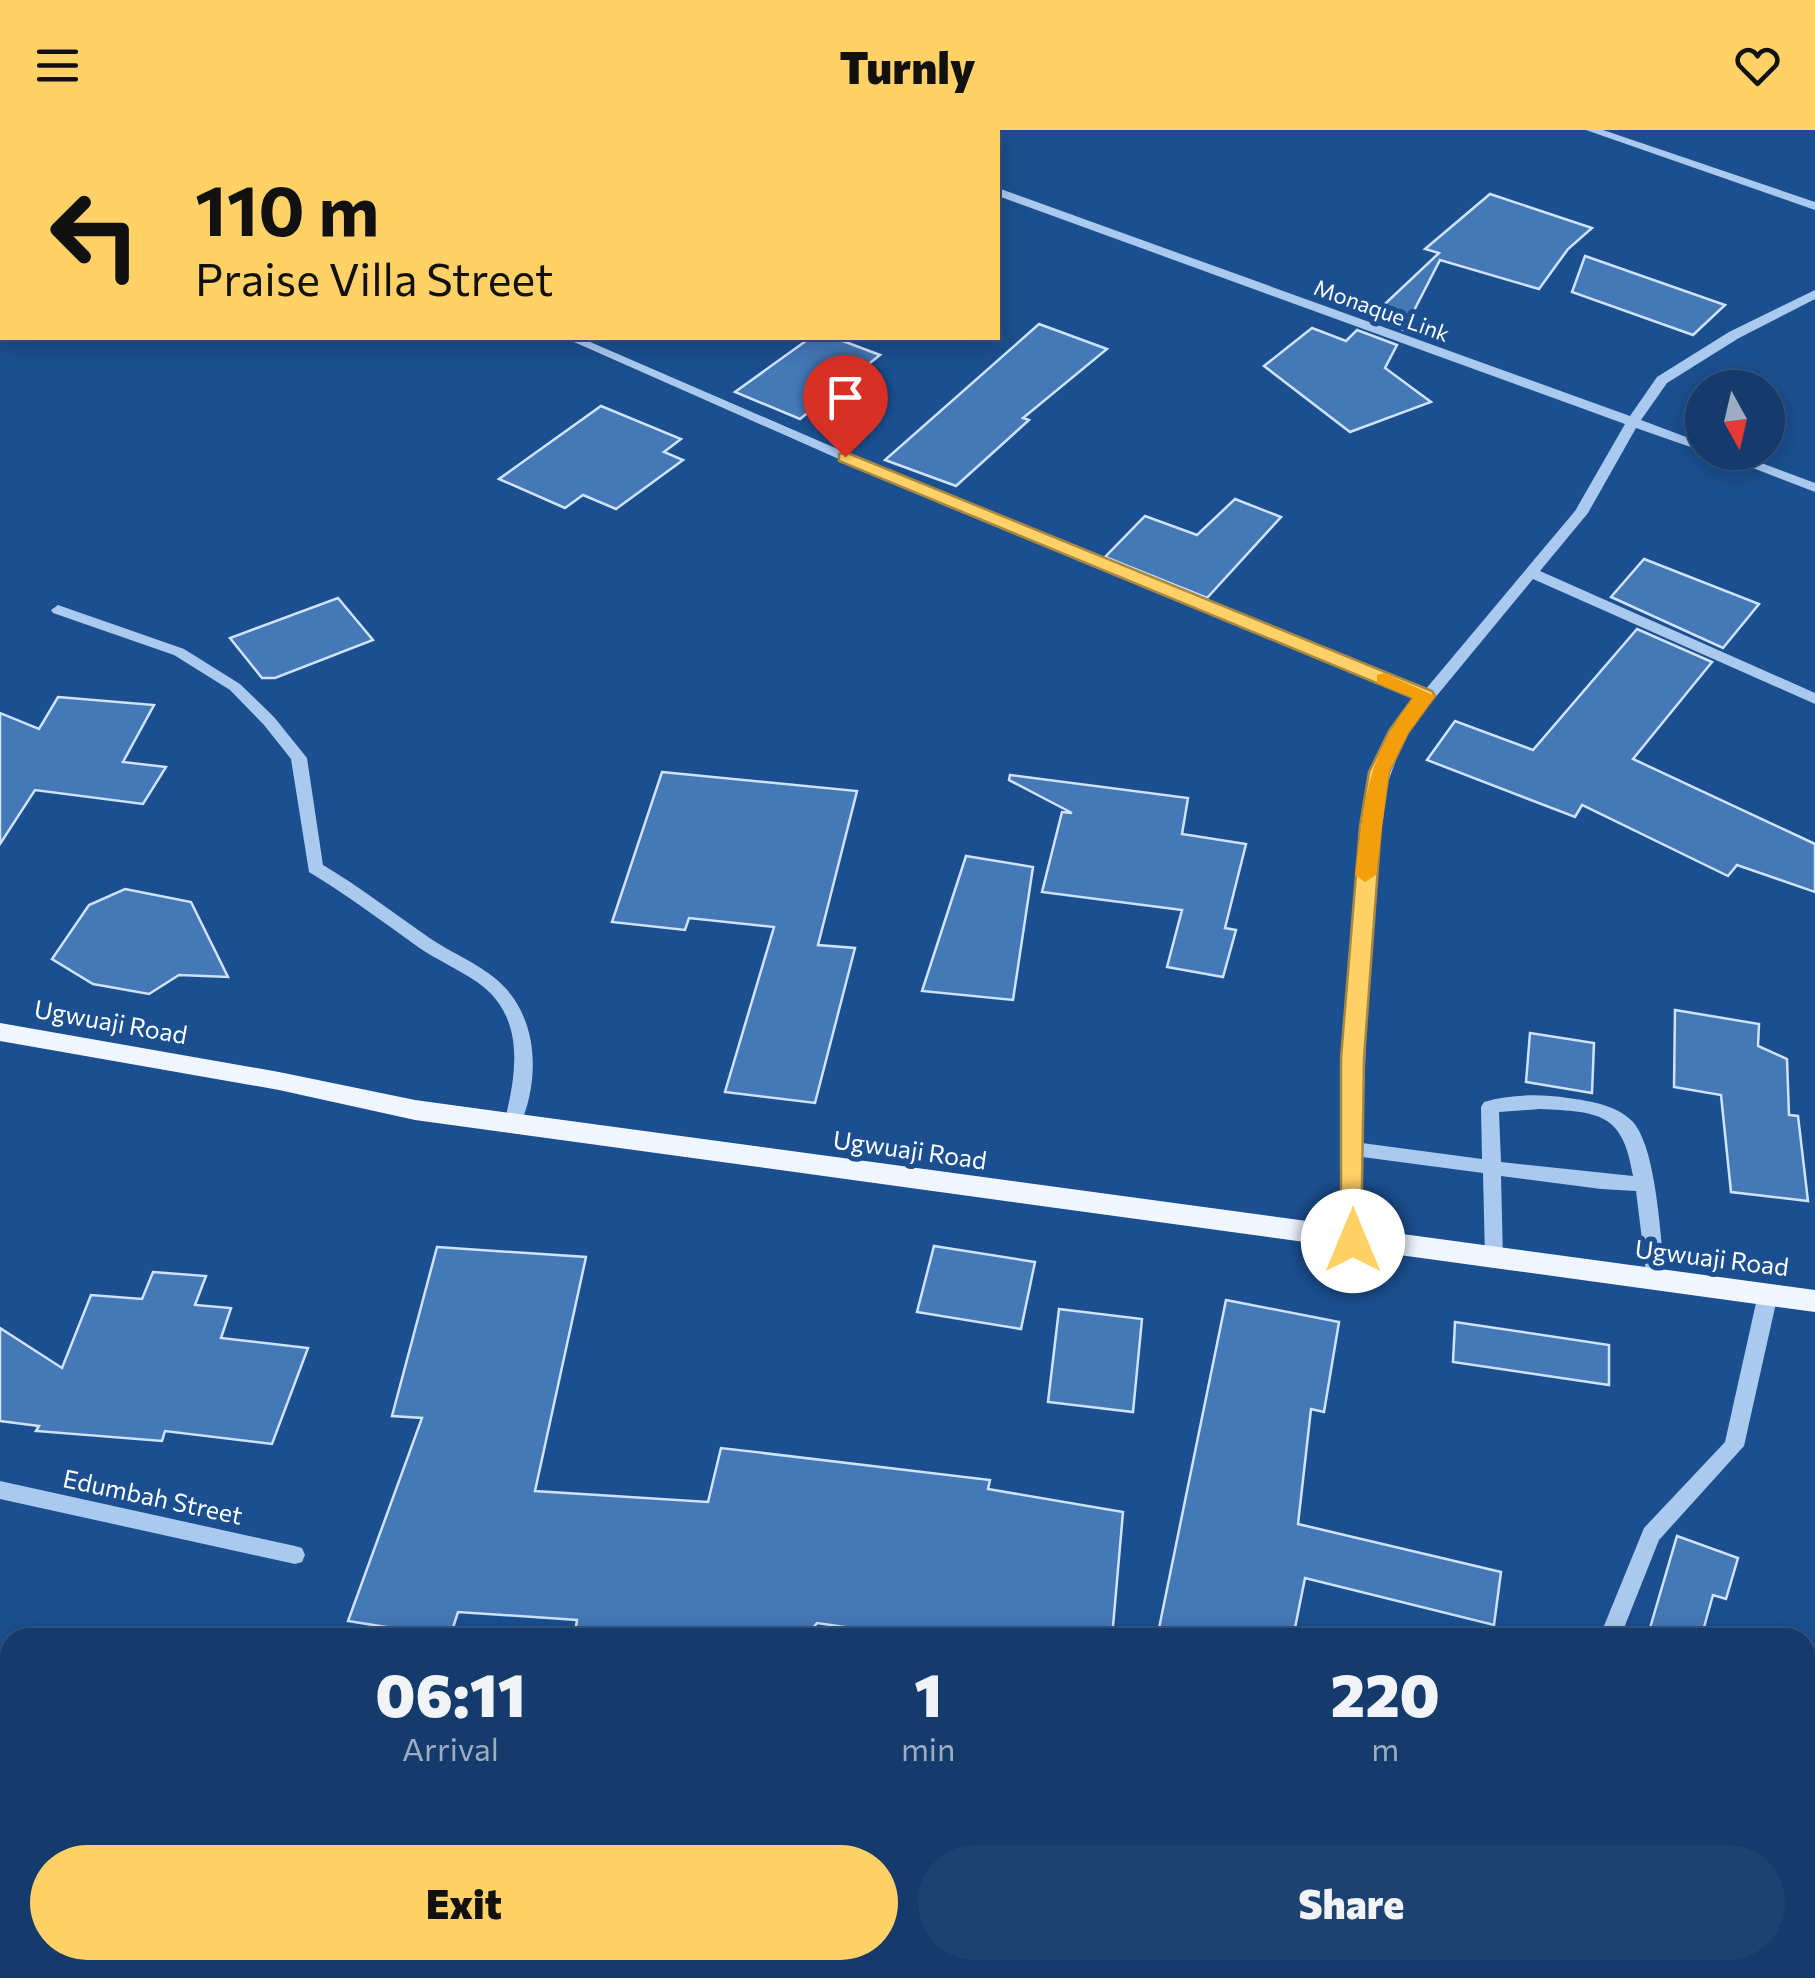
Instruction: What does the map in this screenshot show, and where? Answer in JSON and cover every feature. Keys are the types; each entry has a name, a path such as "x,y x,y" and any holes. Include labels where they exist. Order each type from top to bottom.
{"main road":[{"name":"Ugwuaji Road","path":"0,1032 278,1081 416,1110 1353,1241 1815,1301"}],"street":[{"path":"1592,130 1815,206"},
{"name":"Monaque Link","path":"1000,193 1685,440"},
{"path":"1353,1241 1352,1058 1370,826 1379,772 1399,731 1582,513 1662,380 1734,335 1815,294"},
{"path":"576,340 948,502 1425,696"},
{"path":"1766,470 1815,488"},
{"path":"1534,574 1815,700"},
{"path":"58,610 179,652 236,687 269,721 300,758 316,868 372,900 422,941 492,984 514,1012 525,1042 526,1072 512,1123"},
{"path":"1494,1259 1490,1107 1510,1102 1604,1109 1624,1124 1635,1141 1656,1280"},
{"path":"1352,1149 1644,1184"},
{"path":"1613,1628 1651,1534 1734,1446 1768,1294"},
{"name":"Edumbah Street","path":"0,1490 295,1555"}],"building":[{"path":"1490,194 1592,228 1568,249 1539,289 1440,260 1404,330 1370,318 1439,253 1425,249"},
{"path":"1585,256 1725,305 1693,335 1572,292"},
{"path":"1039,324 1107,349 1023,418 1029,420 956,486 885,460"},
{"path":"1312,328 1346,341 1357,330 1397,345 1385,368 1431,402 1350,432 1264,366"},
{"path":"807,340 840,340 880,355 800,419 735,392"},
{"path":"601,406 681,439 664,452 683,460 616,509 583,495 565,508 499,479"},
{"path":"1235,499 1281,517 1207,598 1105,557 1145,516 1197,535"},
{"path":"1644,559 1759,604 1723,648 1611,597"},
{"path":"338,598 373,640 275,678 262,678 230,638"},
{"path":"1637,629 1712,662 1633,759 1815,844 1815,892 1737,865 1728,876 1582,805 1575,817 1427,760 1455,721 1533,750"},
{"path":"58,697 154,705 123,762 166,767 143,804 35,790 0,844 0,713 39,729"},
{"path":"662,772 857,791 818,945 855,948 815,1103 725,1092 774,927 689,918 685,930 612,922"},
{"path":"1010,775 1188,798 1182,834 1246,844 1225,928 1236,930 1223,977 1167,967 1182,910 1042,892 1062,812 1072,813 1009,780"},
{"path":"966,856 1033,867 1013,1000 922,991"},
{"path":"125,889 191,902 228,977 179,975 149,994 93,984 52,959 89,905"},
{"path":"1675,1010 1759,1024 1758,1046 1787,1059 1789,1115 1798,1116 1808,1201 1731,1192 1721,1095 1674,1087"},
{"path":"1530,1033 1594,1043 1592,1093 1526,1082"},
{"path":"934,1246 1035,1262 1021,1329 917,1312"},
{"path":"437,1247 586,1257 535,1491 708,1502 721,1448 990,1480 988,1489 1123,1512 1113,1628 852,1628 817,1623 813,1628 576,1628 577,1620 458,1612 453,1628 393,1628 348,1621 422,1418 392,1416"},
{"path":"153,1272 206,1276 195,1305 231,1308 221,1338 308,1348 272,1444 165,1431 162,1441 36,1431 39,1426 0,1421 0,1328 62,1368 91,1295 142,1299"},
{"path":"1226,1300 1339,1322 1324,1412 1311,1409 1298,1524 1501,1572 1494,1625 1305,1578 1295,1628 1159,1628"},
{"path":"1059,1309 1142,1319 1133,1412 1048,1402"},
{"path":"1455,1322 1609,1345 1609,1385 1453,1362"},
{"path":"1677,1536 1738,1558 1726,1599 1713,1595 1704,1628 1650,1628"}],"slow traffic":[{"path":"1365,875 1379,772 1399,731 1425,696 1384,679"}],"route":[{"path":"845,457 1425,696 1399,731 1379,772 1370,826 1352,1058 1353,1241"}]}
